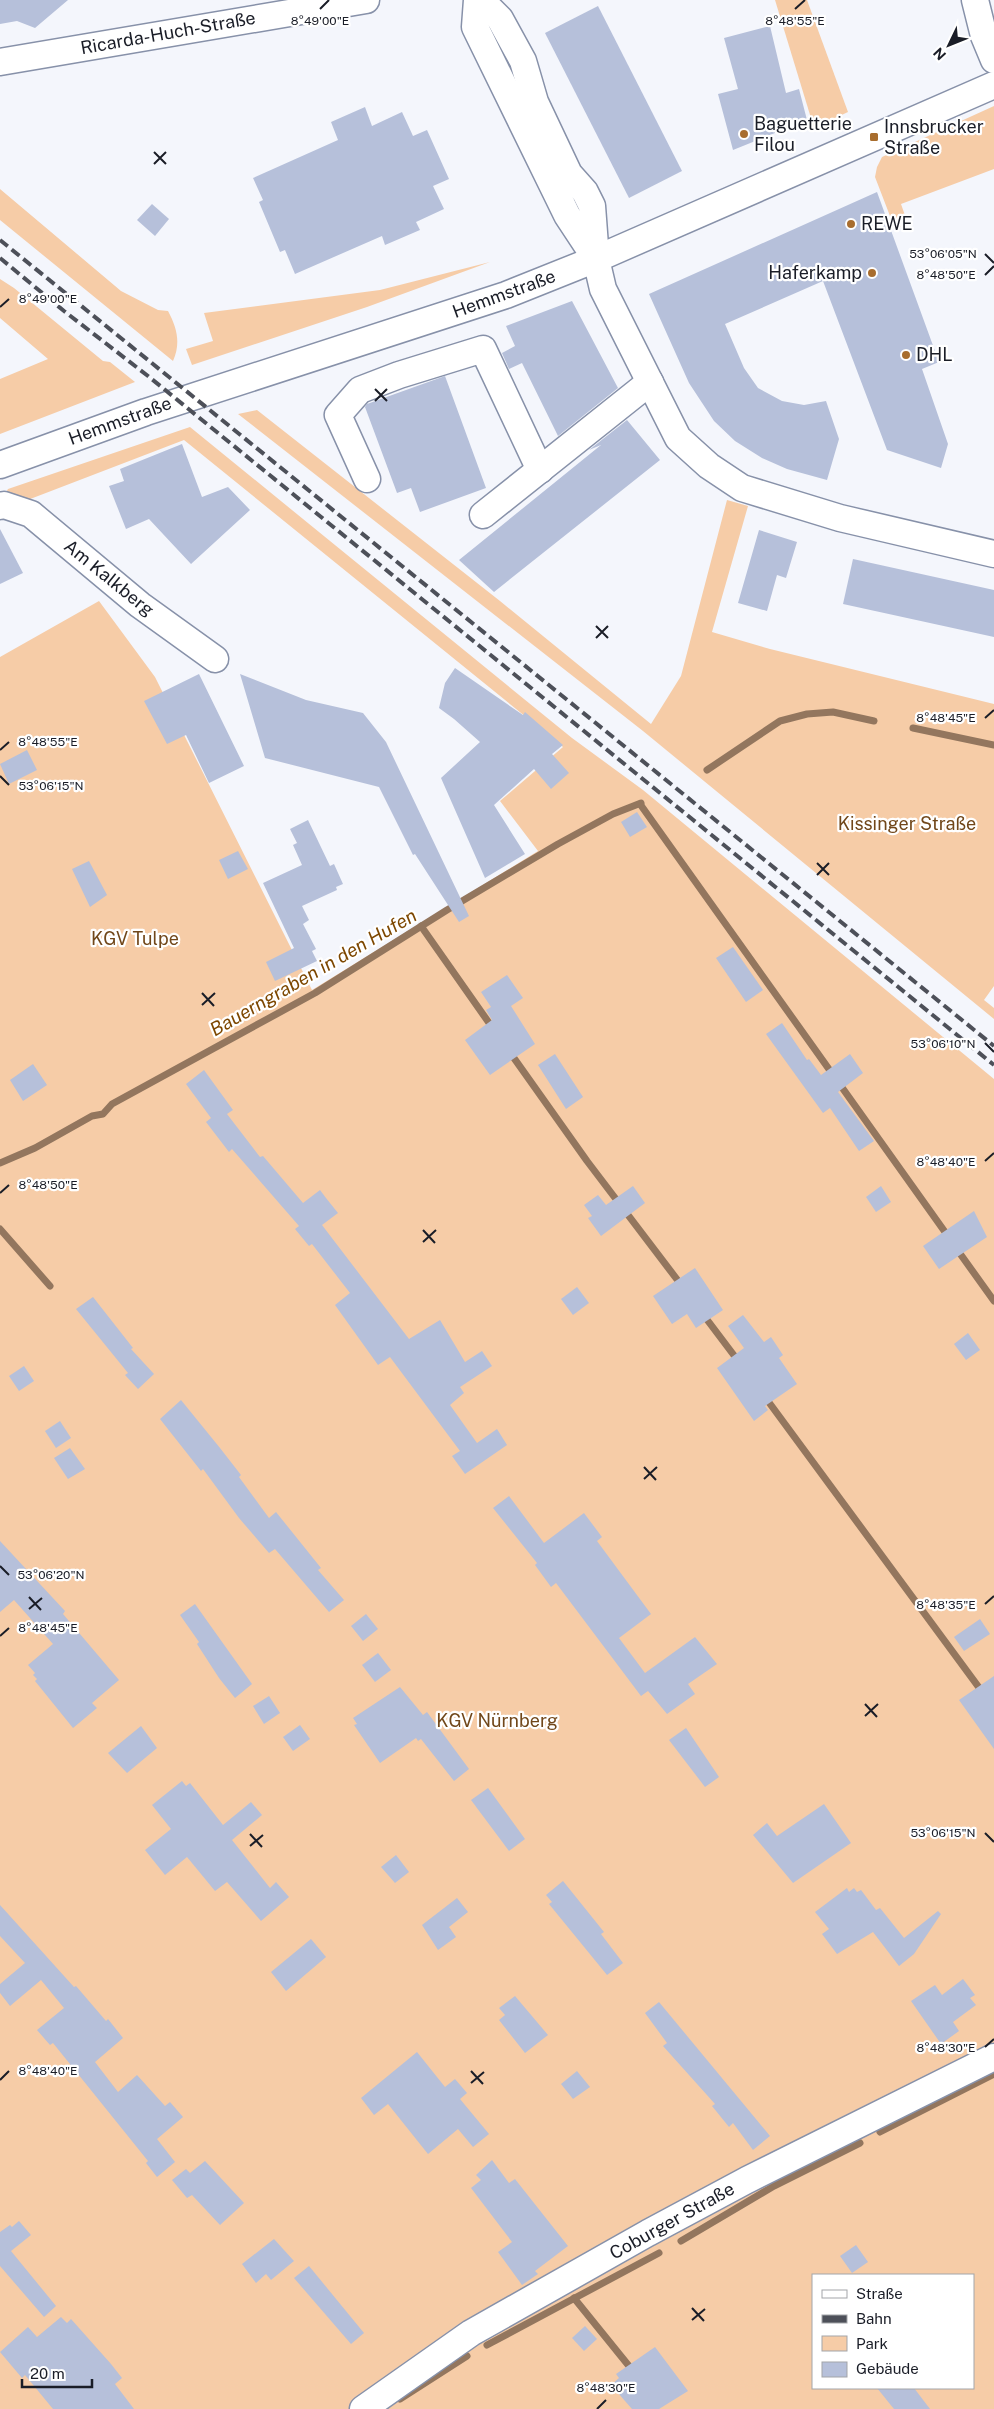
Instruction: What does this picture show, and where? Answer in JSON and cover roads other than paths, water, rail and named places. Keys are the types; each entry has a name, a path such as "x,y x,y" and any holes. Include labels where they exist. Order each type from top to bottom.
{"street":[{"name":"Ricarda-Huch-Straße","path":"0,62 366,0"},
{"path":"477,0 475,27 567,215 596,258"},
{"path":"481,0 500,19 523,61 535,102 569,174 586,192 592,206 596,258 603,289 678,438 709,466 742,488 840,518 886,518 994,554"},
{"path":"975,0 984,36 994,60"},
{"name":"Hemmstraße","path":"0,465 146,412 506,295 596,258 994,85"},
{"path":"367,479 338,415 360,390 398,375 483,349 540,470"},
{"path":"483,515 650,382"},
{"name":"Am Kalkberg","path":"0,506 4,504 31,514 140,605 215,659"},
{"name":"Coburger Straße","path":"363,2409 470,2333 648,2232 747,2180 994,2057"}],"waterway":[{"name":"Bauerngraben in den Hufen","path":"707,770 780,721 807,714 833,712 874,721"},
{"name":"Bauerngraben in den Hufen","path":"913,728 994,745"},
{"name":"Bauerngraben in den Hufen","path":"0,1163 35,1148 92,1116 103,1114 112,1104 315,993 447,910 558,844 613,814 641,803"},
{"path":"640,804 950,1239"},
{"path":"421,926 494,1030"},
{"path":"509,1051 587,1161 682,1286"},
{"path":"0,1229 50,1286"},
{"path":"956,1248 994,1301"},
{"path":"702,1313 739,1362"},
{"path":"765,1397 994,1708"},
{"path":"880,2132 994,2074"},
{"path":"681,2241 774,2186 860,2143"},
{"path":"487,2345 659,2253"},
{"path":"574,2298 633,2371"},
{"path":"400,2399 467,2356"}],"railway":[{"path":"0,240 994,1046"},
{"path":"0,258 64,311 148,376 994,1065"}],"place":[{"name":"Baguetterie Filou","path":"744,134"},
{"name":"Innsbrucker Straße","path":"874,137"},
{"name":"REWE","path":"851,224"},
{"name":"Haferkamp","path":"872,273"},
{"name":"DHL","path":"906,355"}],"park label":[{"name":"Kissinger Straße","path":"907,824"},
{"name":"KGV Tulpe","path":"135,939"},
{"name":"KGV Nürnberg","path":"497,1721"}]}
